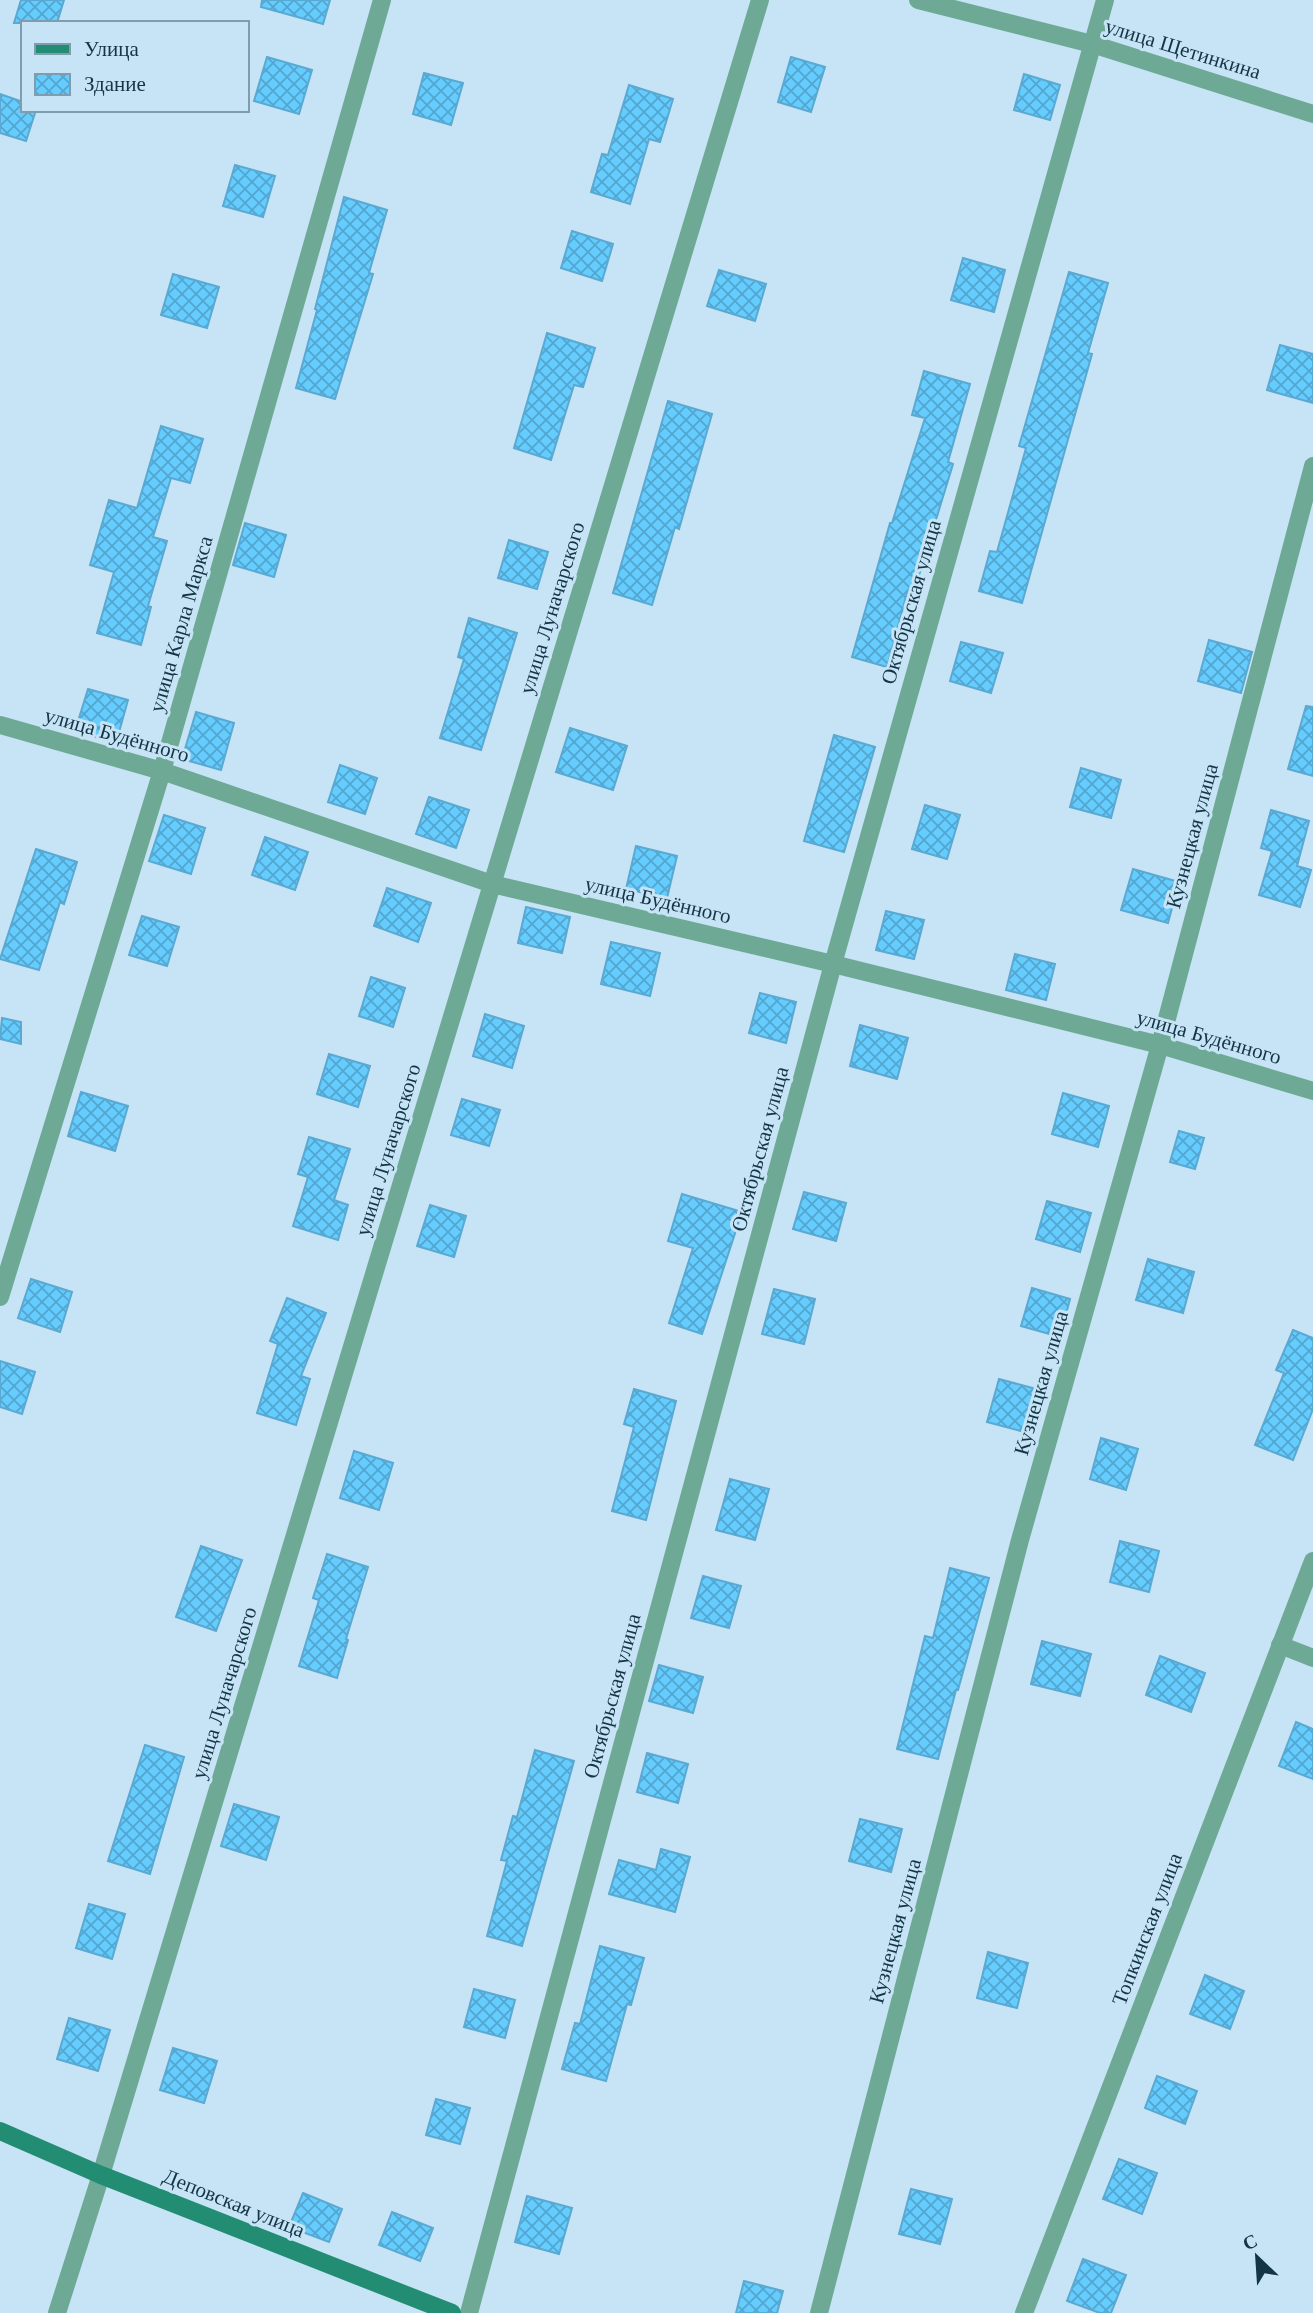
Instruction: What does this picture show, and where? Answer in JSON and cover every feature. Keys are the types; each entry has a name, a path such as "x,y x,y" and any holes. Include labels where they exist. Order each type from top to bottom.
{"street":[{"name":"улица Карла Маркса","path":"0,1297 162,771 382,0"},
{"name":"улица Луначарского","path":"57,2313 102,2175 760,0"},
{"name":"улица Щетинкина","path":"918,0 1092,44 1313,114"},
{"name":"Октябрьская улица","path":"469,2313 833,964 1105,0"},
{"name":"Кузнецкая улица","path":"819,2313 1020,1540 1160,1045 1313,466"},
{"name":"улица Будённого","path":"0,725 162,771 492,884 833,964 1160,1045 1313,1091"},
{"name":"Топкинская улица","path":"1024,2313 1313,1562"},
{"path":"1280,1646 1313,1658"},
{"name":"Деповская улица","path":"0,2131 102,2175 452,2313"}],"building":[{"path":"21,0 64,0 58,21 14,23"},
{"path":"262,0 330,0 323,24 261,7"},
{"path":"267,57 312,70 299,114 254,101"},
{"path":"791,57 825,67 811,112 778,102"},
{"path":"424,73 463,83 451,125 413,114"},
{"path":"1024,74 1060,85 1050,120 1014,110"},
{"path":"629,85 673,99 660,142 649,139 630,204 591,192 602,154 608,155"},
{"path":"0,94 21,101 21,112 35,112 26,141 0,133"},
{"path":"235,165 275,176 263,217 223,206"},
{"path":"344,197 387,210 369,273 373,274 335,399 296,388"},
{"path":"572,231 613,244 602,281 561,268"},
{"path":"963,258 1005,270 994,312 951,300"},
{"path":"719,270 766,284 755,321 707,306"},
{"path":"1069,272 1108,283 1088,353 1092,354 1022,603 979,591 990,551 997,552 1026,448 1019,446"},
{"path":"173,274 219,287 207,328 161,315"},
{"path":"547,333 595,348 583,387 574,385 551,460 514,448"},
{"path":"1280,345 1313,354 1313,403 1267,390"},
{"path":"924,371 970,384 948,462 953,464 913,595 907,593 887,667 852,657 890,523 925,418 912,415"},
{"path":"668,401 712,414 679,529 675,527 652,605 613,593"},
{"path":"161,426 203,439 190,483 171,478 153,537 167,541 148,606 151,607 141,645 97,633 114,572 90,565 109,500 137,508"},
{"path":"245,523 286,535 274,577 233,565"},
{"path":"509,540 548,552 537,589 498,578"},
{"path":"469,618 517,633 481,750 440,738 464,659 458,657"},
{"path":"1209,640 1252,652 1241,693 1198,681"},
{"path":"961,642 1003,653 991,693 950,681"},
{"path":"88,689 128,700 116,743 75,731"},
{"path":"1306,706 1313,707 1313,776 1288,769"},
{"path":"196,712 234,723 221,770 182,759"},
{"path":"570,728 627,746 613,790 556,772"},
{"path":"834,735 875,747 844,852 804,841"},
{"path":"340,765 377,778 365,814 328,802"},
{"path":"1081,768 1121,780 1111,818 1070,807"},
{"path":"429,797 469,810 456,848 416,834"},
{"path":"925,805 960,815 947,859 912,849"},
{"path":"1271,810 1309,821 1297,866 1311,870 1300,907 1259,895 1272,851 1261,848"},
{"path":"164,815 205,828 191,874 149,861"},
{"path":"265,837 308,852 295,890 252,875"},
{"path":"636,846 677,856 667,898 626,889"},
{"path":"36,849 77,862 64,904 60,902 39,970 0,959"},
{"path":"1133,869 1179,882 1168,923 1121,910"},
{"path":"387,888 431,903 418,942 374,926"},
{"path":"526,907 570,917 562,953 518,943"},
{"path":"886,911 924,920 914,959 876,950"},
{"path":"142,916 179,927 167,966 129,955"},
{"path":"611,942 660,953 650,996 601,984"},
{"path":"1015,954 1055,964 1046,1000 1006,990"},
{"path":"371,977 405,988 393,1027 359,1016"},
{"path":"760,993 796,1002 786,1043 749,1033"},
{"path":"485,1014 524,1026 512,1068 473,1056"},
{"path":"2,1018 21,1022 21,1044 0,1039"},
{"path":"860,1025 908,1038 897,1079 850,1066"},
{"path":"329,1054 370,1066 358,1107 317,1094"},
{"path":"81,1092 128,1106 115,1151 68,1136"},
{"path":"1063,1093 1109,1106 1098,1147 1052,1134"},
{"path":"462,1099 500,1110 489,1146 451,1135"},
{"path":"1179,1131 1204,1138 1195,1169 1170,1162"},
{"path":"309,1137 350,1149 334,1200 348,1205 338,1240 293,1226 308,1177 298,1174"},
{"path":"804,1192 846,1203 836,1241 793,1229"},
{"path":"682,1194 742,1212 702,1334 669,1323 693,1248 668,1241"},
{"path":"1047,1201 1091,1213 1080,1252 1036,1239"},
{"path":"430,1205 466,1216 454,1257 417,1246"},
{"path":"1148,1259 1194,1272 1183,1313 1136,1300"},
{"path":"31,1279 72,1292 60,1332 18,1318"},
{"path":"1032,1288 1070,1299 1060,1337 1021,1326"},
{"path":"774,1289 815,1299 804,1344 762,1334"},
{"path":"287,1298 326,1313 301,1376 310,1379 296,1425 257,1413 278,1344 270,1341"},
{"path":"1293,1330 1313,1338 1313,1409 1293,1460 1255,1445 1284,1373 1276,1370"},
{"path":"0,1361 35,1372 22,1414 0,1407"},
{"path":"999,1379 1040,1390 1028,1433 987,1422"},
{"path":"634,1389 676,1401 646,1520 612,1511 634,1427 624,1424"},
{"path":"1101,1438 1138,1449 1126,1490 1090,1479"},
{"path":"354,1451 393,1463 379,1510 340,1498"},
{"path":"730,1479 769,1489 755,1540 716,1530"},
{"path":"1120,1541 1159,1551 1149,1592 1110,1582"},
{"path":"201,1546 242,1560 216,1631 176,1617"},
{"path":"327,1554 368,1567 337,1678 299,1666 319,1600 313,1598"},
{"path":"950,1568 989,1578 938,1759 897,1749 925,1636 933,1638"},
{"path":"703,1576 741,1586 729,1628 691,1618"},
{"path":"1042,1641 1091,1654 1080,1696 1031,1684"},
{"path":"1160,1656 1205,1673 1191,1712 1146,1695"},
{"path":"659,1665 703,1677 693,1713 649,1701"},
{"path":"1296,1722 1313,1729 1313,1779 1279,1766"},
{"path":"145,1745 184,1757 150,1874 108,1861"},
{"path":"535,1750 574,1761 522,1946 487,1936 507,1861 501,1860 513,1816 517,1817"},
{"path":"647,1753 688,1764 678,1803 637,1792"},
{"path":"234,1804 279,1817 266,1860 221,1846"},
{"path":"860,1819 902,1829 891,1872 849,1861"},
{"path":"661,1849 690,1857 675,1912 609,1894 619,1860 656,1870"},
{"path":"89,1904 125,1914 112,1959 76,1948"},
{"path":"600,1946 644,1958 631,2005 627,2004 606,2081 562,2069 575,2023 580,2024"},
{"path":"988,1952 1028,1963 1017,2008 977,1998"},
{"path":"1205,1975 1244,1991 1230,2029 1190,2014"},
{"path":"474,1989 515,2000 505,2038 464,2027"},
{"path":"69,2018 110,2030 98,2071 57,2059"},
{"path":"173,2048 217,2061 204,2103 160,2090"},
{"path":"1157,2076 1197,2091 1185,2124 1145,2108"},
{"path":"436,2099 470,2108 460,2144 426,2135"},
{"path":"1119,2159 1157,2173 1142,2214 1103,2199"},
{"path":"911,2189 952,2199 940,2244 899,2234"},
{"path":"303,2193 342,2209 329,2242 289,2227"},
{"path":"527,2196 572,2208 559,2254 515,2242"},
{"path":"392,2212 433,2228 420,2261 379,2245"},
{"path":"1083,2259 1126,2275 1111,2313 1100,2313 1067,2301"},
{"path":"744,2281 783,2291 777,2313 736,2313"}]}
